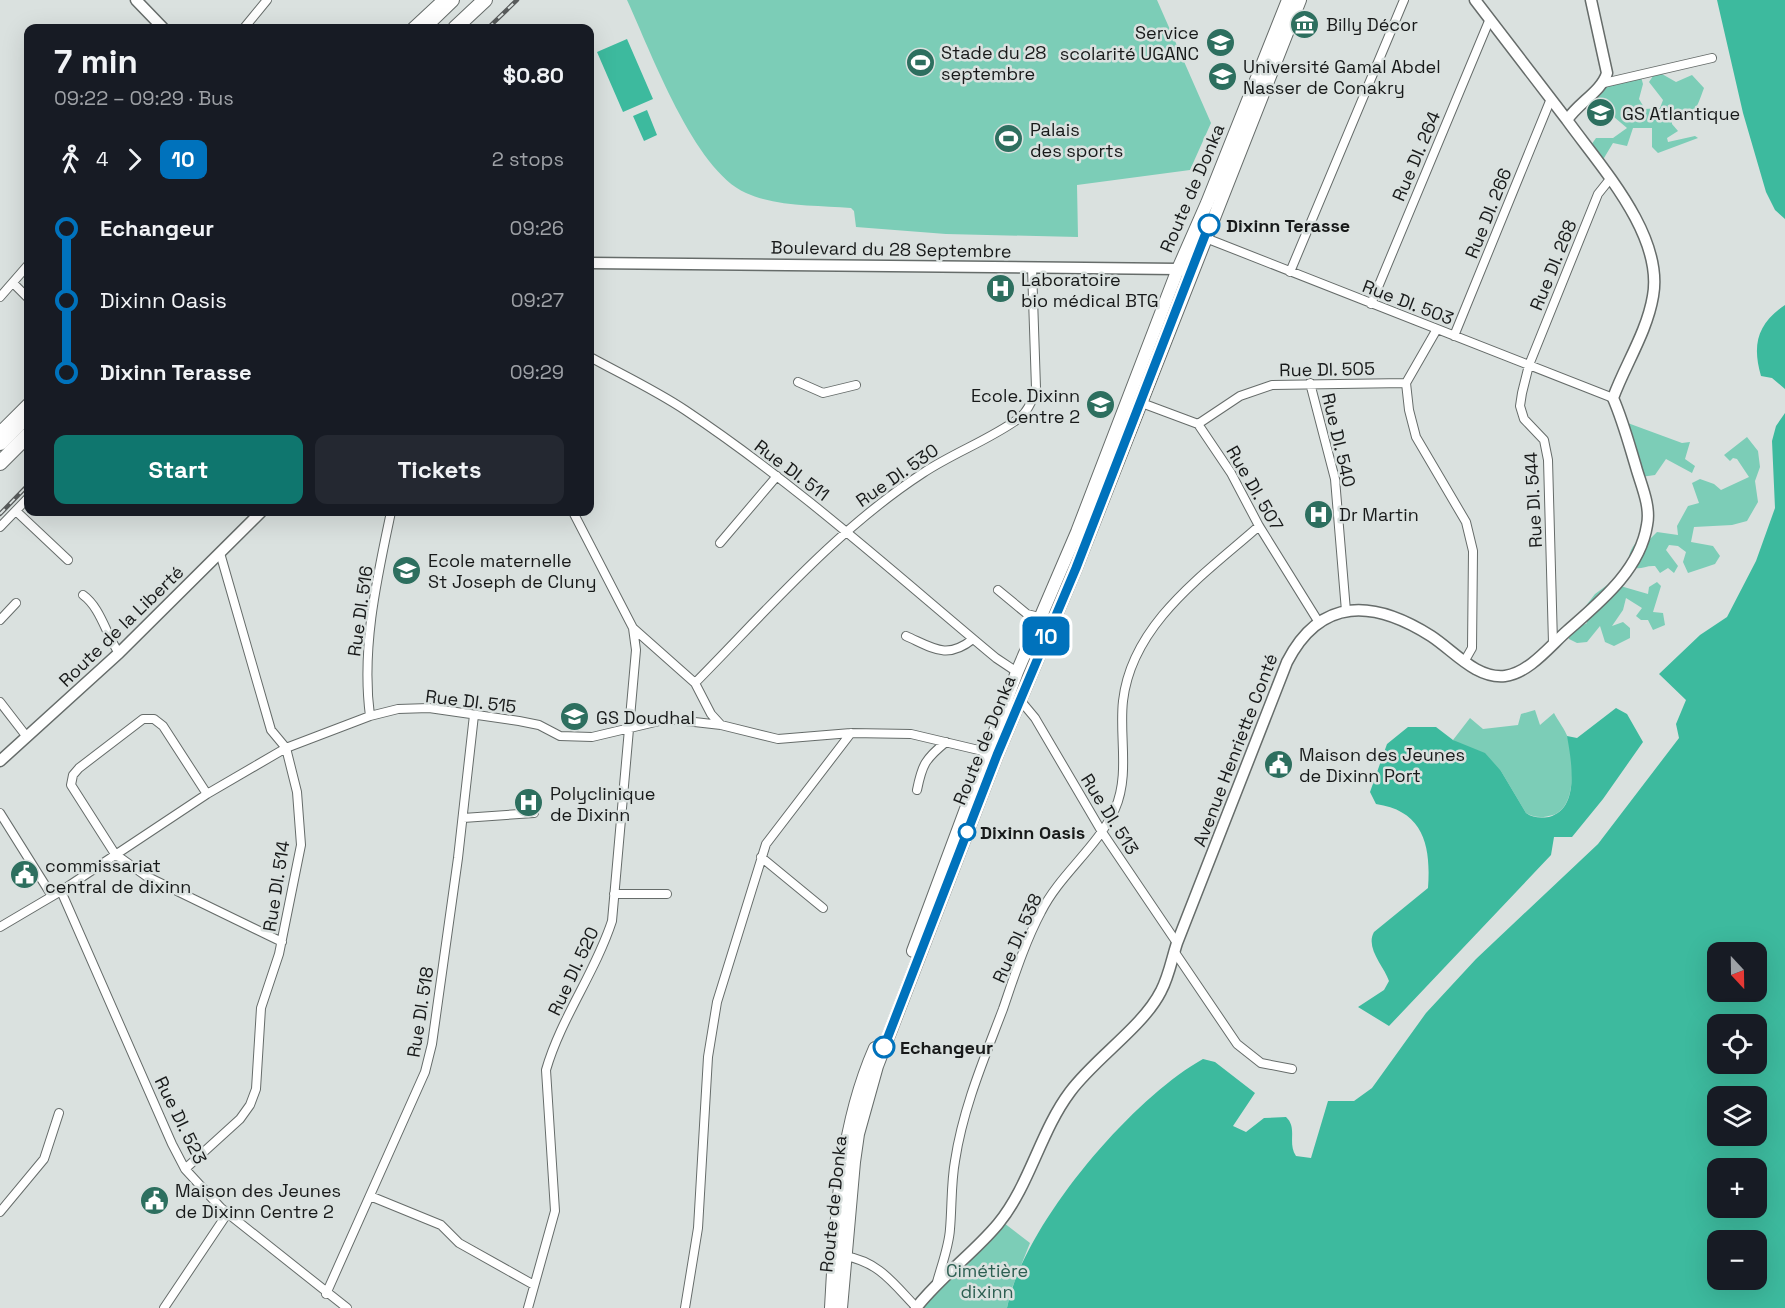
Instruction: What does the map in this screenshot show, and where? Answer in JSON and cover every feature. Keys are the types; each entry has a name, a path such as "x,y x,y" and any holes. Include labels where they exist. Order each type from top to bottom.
{"highway":[{"path":"427,24 453,0"},
{"path":"448,24 473,0"},
{"path":"459,24 485,0"},
{"path":"0,443 24,419"},
{"path":"0,463 24,439"}],"main road":[{"path":"136,0 160,24"},
{"name":"Route de Donka","path":"831,1308 845,1256 858,1134 877,1065 1020,700 1076,568 1191,271 1199,235 1287,0"},
{"name":"Route de Donka","path":"841,1308 832,1255 850,1124 864,1074 890,1013 1017,672 1077,532 1178,269 1199,235 1300,0"},
{"path":"1475,0 1610,179 1636,218 1652,260 1655,280 1647,320 1613,398"},
{"path":"1567,120 1576,106 1605,83 1608,73 1591,0"},
{"name":"Boulevard du 28 Septembre","path":"594,263 1178,269 1191,271"},
{"name":"Avenue Henriette Conté","path":"916,1308 937,1282 999,1223 1019,1189 1047,1128 1070,1091 1147,1010 1161,991 1287,662 1297,642 1318,621 1332,613 1378,612 1404,622 1432,637 1464,662 1491,675 1515,674 1611,592 1637,555 1648,524 1647,504 1623,421 1613,398"},
{"name":"Route de la Liberté","path":"0,761 119,653 257,516"}],"street":[{"path":"247,24 267,0"},
{"path":"415,24 441,0"},
{"path":"1290,272 1404,0"},
{"name":"Rue DI. 264","path":"1371,304 1489,21"},
{"path":"1605,83 1712,58"},
{"name":"Rue DI. 266","path":"1454,336 1550,100"},
{"name":"Rue DI. 268","path":"1529,365 1598,194 1610,179"},
{"name":"Rue DI. 503","path":"1199,235 1613,398"},
{"name":"Rue DI. 530","path":"695,683 847,531 886,497 946,457 1020,418 1028,408 1036,388 1032,268"},
{"path":"0,297 24,270"},
{"path":"13,283 24,294"},
{"path":"1437,329 1406,383 1409,410 1416,437 1466,522 1473,551 1472,648 1464,662"},
{"name":"Rue DI. 511","path":"594,359 684,409 777,476 847,531 973,639 1017,672"},
{"name":"Rue DI. 544","path":"1529,365 1520,406 1524,419 1544,440 1548,460 1553,643"},
{"path":"798,382 823,393 856,385"},
{"name":"Rue DI. 540","path":"1310,383 1335,479 1346,611"},
{"name":"Rue DI. 505","path":"1198,424 1240,396 1272,385 1406,383"},
{"path":"1139,402 1198,424"},
{"path":"0,430 24,406"},
{"name":"Rue DI. 507","path":"1198,424 1231,473 1259,526 1318,621"},
{"path":"720,543 777,476"},
{"path":"0,527 24,503"},
{"path":"16,512 68,560"},
{"name":"Rue DI. 516","path":"370,716 366,685 370,630 391,516"},
{"name":"Rue DI. 520","path":"528,1308 555,1211 546,1070 552,1048 603,949 612,921 631,727 636,650 633,628 575,516"},
{"name":"Rue DI. 538","path":"937,1282 950,1232 955,1161 970,1096 1040,912 1059,883 1102,832 1116,807 1125,742 1123,702 1130,673 1145,639 1168,608 1259,526"},
{"name":"Rue DI. 514","path":"185,1169 240,1119 250,1105 256,1089 261,1008 282,942 301,845 297,792 286,748 271,730 220,553"},
{"path":"998,590 1027,614 1039,617"},
{"path":"83,595 96,610 108,639 119,653"},
{"path":"0,620 16,603"},
{"path":"633,628 695,683 711,714 721,725"},
{"path":"906,636 948,652 960,650 973,639"},
{"name":"Rue DI. 513","path":"1020,700 1035,718 1102,832 1237,1044 1261,1064 1292,1069"},
{"path":"0,702 27,737"},
{"name":"Rue DI. 515","path":"0,927 61,891 207,794 286,748 370,716 398,709 429,708 539,725 560,736 592,737 668,719 721,725 778,739 851,733 911,734 987,752"},
{"name":"Rue DI. 518","path":"326,1294 420,1088 430,1053 463,818 474,715"},
{"path":"207,794 163,726 154,719 143,719 79,768 71,785 115,854 146,876 282,942"},
{"path":"685,1308 698,1228 708,1057 717,1002 766,843 851,733"},
{"path":"917,790 922,766 930,754 946,742"},
{"path":"0,813 52,896"},
{"path":"463,818 534,813"},
{"path":"761,857 823,908"},
{"name":"Rue DI. 523","path":"61,891 185,1169 227,1214 326,1294 347,1308"},
{"path":"614,894 667,894"},
{"path":"0,1212 44,1159 59,1113"},
{"path":"370,1196 441,1225 459,1243 534,1285"},
{"path":"164,1308 227,1214"},
{"path":"845,1256 864,1259 881,1270 916,1308"}],"green space":[{"name":"Stade du 28 septembre","path":"627,0 1157,0 1211,123 1190,170 1077,185 1078,237 946,234 856,227 854,211 851,208 771,201 746,193 727,180 692,136 661,78"},
{"path":"1662,74 1676,82 1692,75 1704,88 1694,110 1672,116 1672,124 1678,131 1667,138 1668,142 1695,136 1698,138 1658,153 1652,147 1652,128 1633,128 1627,146 1613,143 1604,158 1599,161 1589,148 1596,138 1613,138 1627,128 1614,117 1611,106 1594,101 1600,83 1641,77 1643,84 1639,99 1645,109 1660,108 1663,100 1649,82 1653,76"},
{"path":"1625,422 1682,443 1690,442 1685,459 1695,466 1692,473 1666,459 1655,475 1641,477"},
{"path":"1747,437 1758,451 1760,467 1755,481 1758,502 1747,521 1732,525 1694,527 1691,542 1713,546 1720,556 1715,564 1688,573 1683,562 1686,552 1678,546 1669,545 1666,550 1678,566 1674,573 1668,568 1660,573 1655,566 1634,568 1631,566 1628,562 1631,550 1641,539 1645,537 1649,540 1657,532 1678,535 1677,526 1688,506 1699,503 1692,483 1700,479 1714,484 1721,490 1749,477 1737,459 1733,458 1730,461 1724,455"},
{"path":"1657,582 1661,586 1653,612 1663,613 1665,625 1653,630 1648,620 1641,620 1636,616 1642,608 1626,598 1623,610 1612,626 1623,622 1630,628 1630,638 1614,646 1605,642 1600,626 1587,642 1577,643 1569,639 1568,633 1587,623 1585,607 1595,594 1610,583 1648,594 1649,587"},
{"path":"1535,710 1540,725 1554,713 1567,735 1572,769 1567,802 1553,815 1542,817 1526,813 1501,771 1453,740 1470,718 1483,729 1518,725 1521,714"},
{"name":"Cimétière dixinn","path":"1004,1223 1030,1243 1010,1293 1007,1308 922,1308"}],"shaded area":[{"path":"1717,0 1785,0 1785,219 1775,210 1766,192 1743,113"},
{"path":"627,39 653,99 623,112 597,52"},
{"path":"647,110 657,135 644,141 633,116"},
{"path":"1785,305 1785,389 1772,378 1761,376 1757,345 1768,320"},
{"path":"1785,413 1785,1308 1007,1308 1017,1275 1034,1240 1057,1204 1114,1134 1144,1103 1175,1078 1203,1059 1215,1062 1255,1093 1233,1126 1246,1132 1264,1118 1286,1117 1290,1121 1292,1146 1296,1156 1311,1158 1328,1101 1354,1101 1372,1088 1426,1013 1476,959 1598,844 1679,738 1676,724 1686,700 1659,674 1700,635 1727,617 1756,561 1775,508 1772,441 1776,426"},
{"path":"1616,708 1627,714 1643,742 1603,799 1572,837 1554,837 1551,855 1389,1026 1358,1007 1384,990 1389,981 1373,951 1374,932 1428,888 1428,858 1421,833 1405,814 1376,804 1370,792 1387,744 1408,727 1436,727 1453,740 1485,753 1501,771 1526,813 1531,816 1549,817 1559,812 1566,804 1570,794 1572,770 1567,736 1577,738"}],"railway":[{"path":"492,24 517,0"},
{"path":"0,514 24,489"}],"bus line":[{"name":"10","path":"884,1047 997,755 1076,568 1209,225"}],"place":[{"name":"Billy Décor","path":"1305,24"},
{"name":"Service scolarité UGANC","path":"1220,42"},
{"name":"Stade du 28 septembre","path":"920,62"},
{"name":"Université Gamal Abdel Nasser de Conakry","path":"1222,76"},
{"name":"GS Atlantique","path":"1601,113"},
{"name":"Palais des sports","path":"1009,139"},
{"name":"Dixinn Terasse","path":"1209,225"},
{"name":"Laboratoire bio médical BTG","path":"1000,289"},
{"name":"Ecole. Dixinn Centre 2","path":"1101,405"},
{"name":"Dr Martin","path":"1318,514"},
{"name":"Ecole maternelle St Joseph de Cluny","path":"407,570"},
{"name":"GS Doudhal","path":"575,717"},
{"name":"Maison des Jeunes de Dixinn Port","path":"1278,764"},
{"name":"Polyclinique de Dixinn","path":"529,803"},
{"name":"Dixinn Oasis","path":"967,832"},
{"name":"commissariat central de dixinn","path":"24,875"},
{"name":"Echangeur","path":"884,1047"},
{"name":"Maison des Jeunes de Dixinn Centre 2","path":"154,1200"}]}
